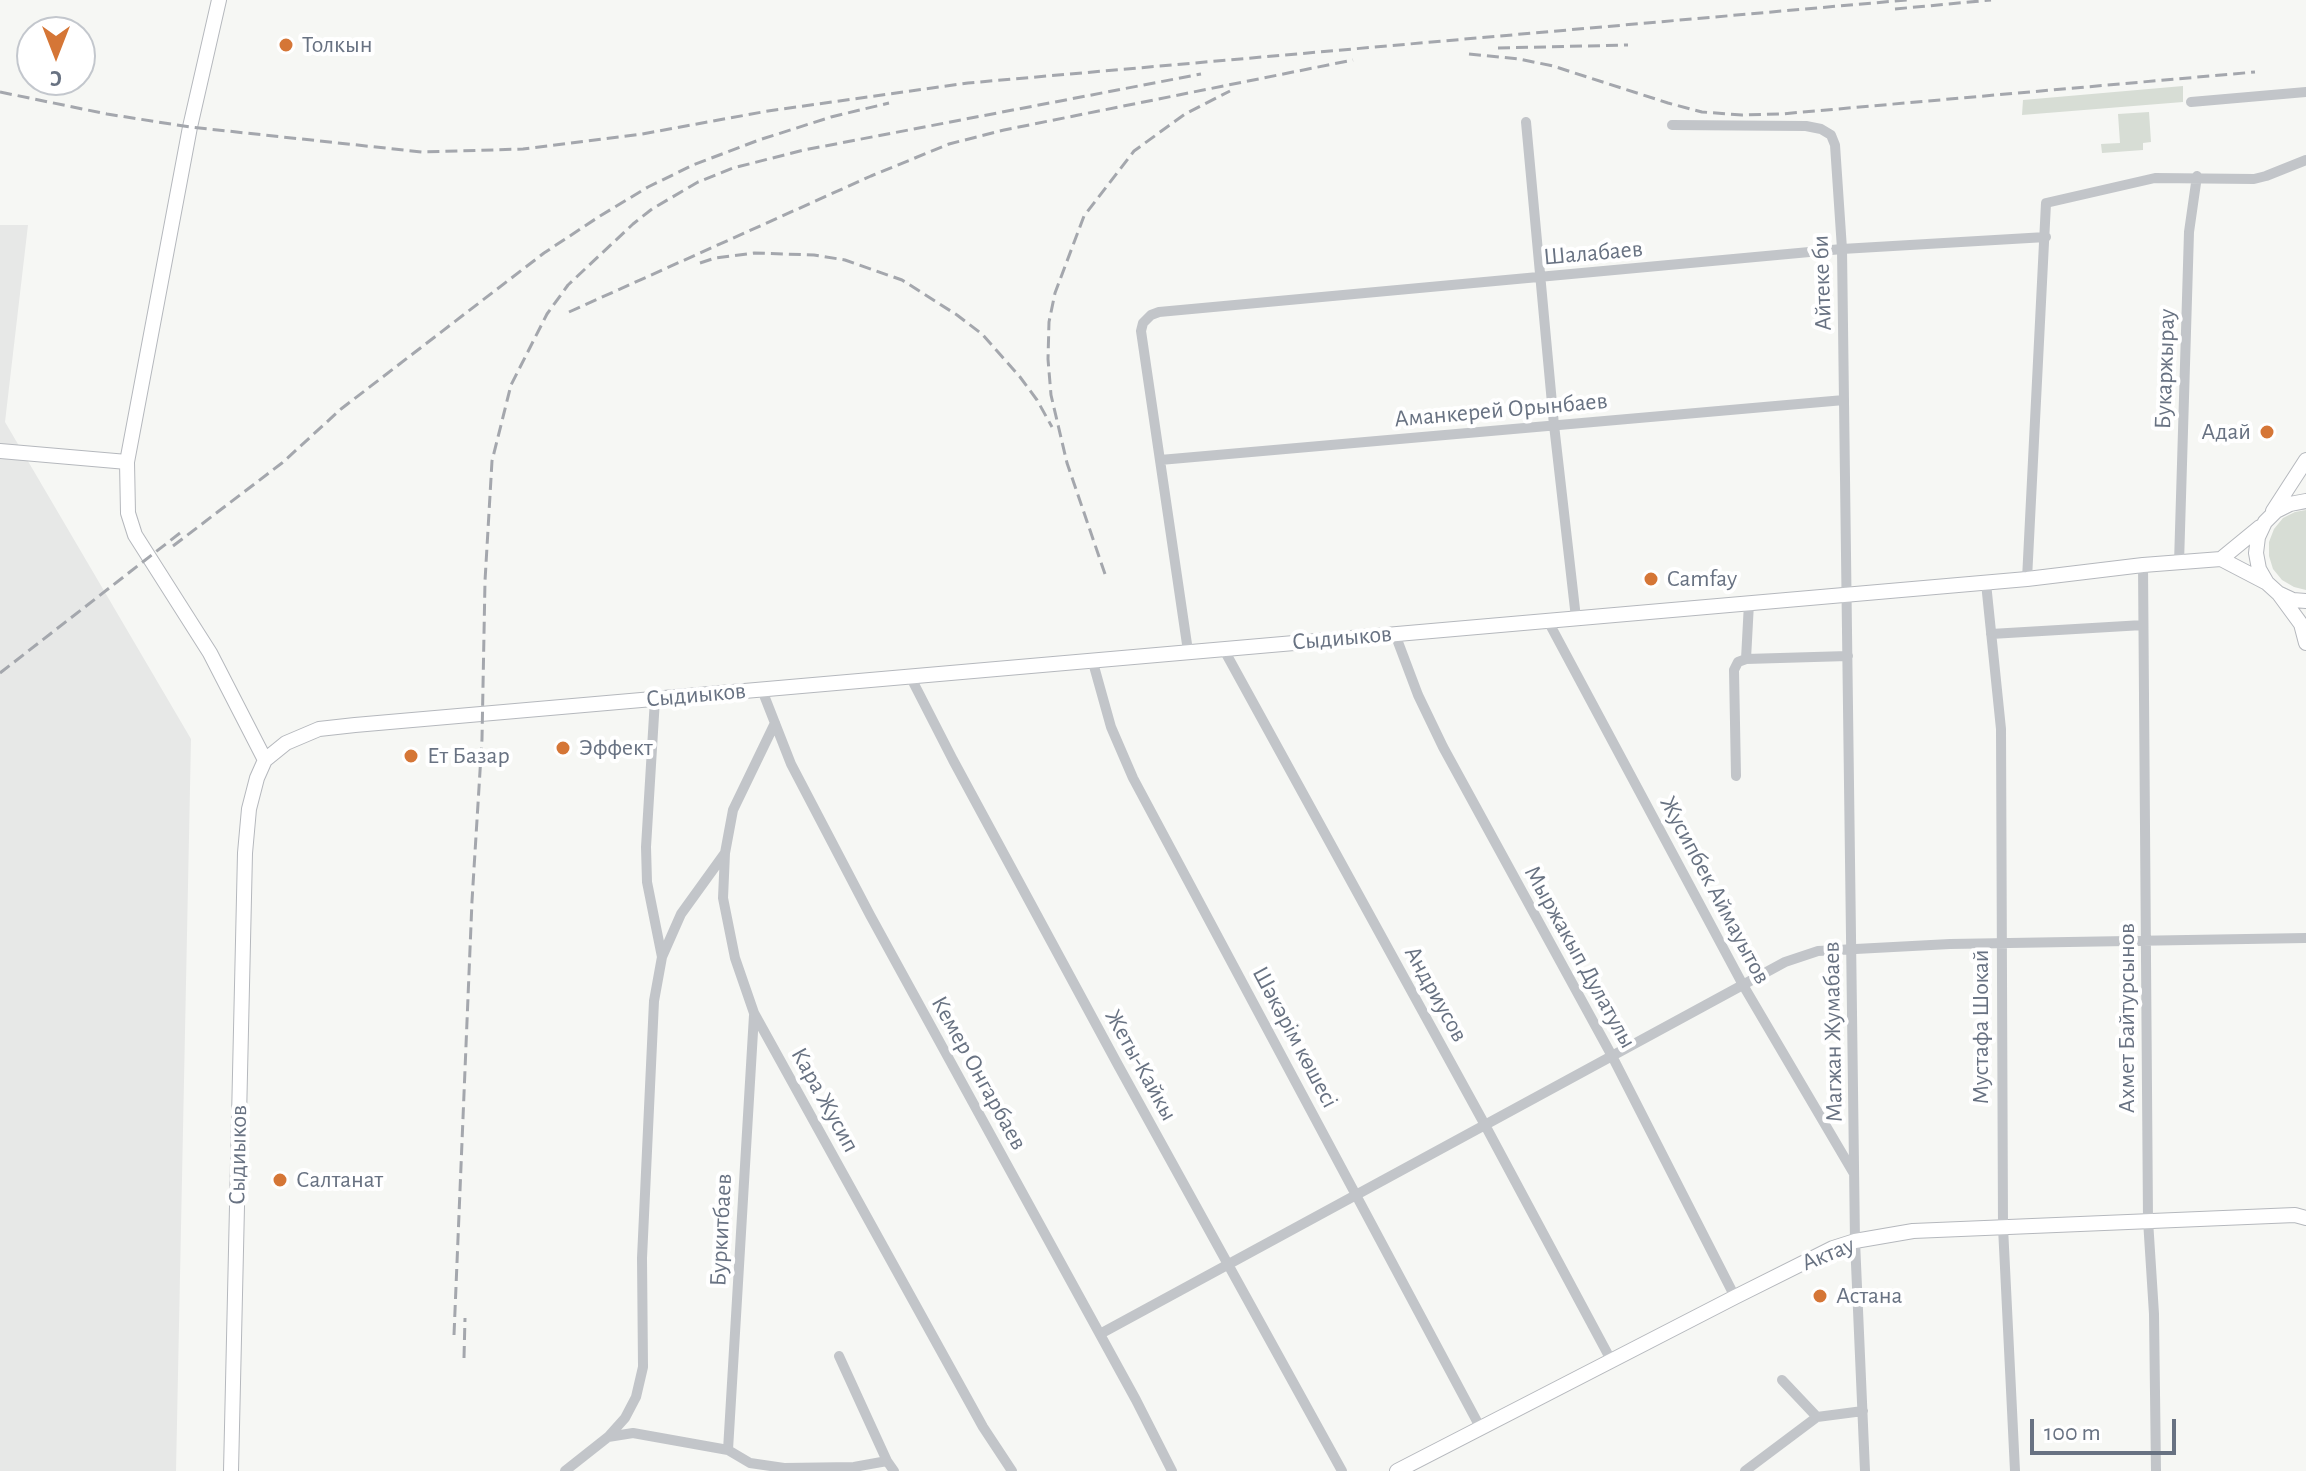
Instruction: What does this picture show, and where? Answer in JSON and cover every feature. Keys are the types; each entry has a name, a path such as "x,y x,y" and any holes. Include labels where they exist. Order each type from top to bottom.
{"street":[{"path":"219,0 190,127 127,462 128,513 135,535 210,653 265,760"},
{"path":"2191,102 2306,92"},
{"path":"1526,122 1554,425 1576,618"},
{"name":"Айтеке би","path":"1672,125 1806,126 1831,135 1835,145 1842,249 1848,593"},
{"path":"2027,579 2046,203 2155,178 2197,176 2254,179 2306,160"},
{"name":"Букаржырау","path":"2179,563 2189,232 2197,176"},
{"name":"Шалабаев","path":"1160,460 1141,331 1146,319 1159,312 1842,249 2046,237"},
{"name":"Аманкерей Орынбаев","path":"1160,460 1844,400"},
{"path":"0,451 127,462"},
{"path":"1160,460 1188,651"},
{"path":"2267,583 2259,569 2256,553 2258,537 2306,460"},
{"path":"2306,501 2276,511 2243,544 2221,559 2267,583 2278,593 2301,624 2306,643"},
{"name":"Сыдиыков","path":"231,1471 245,853 249,809 265,760 286,743 319,729 1986,583 2221,559"},
{"name":"Ахмет Байтурсынов","path":"2143,565 2148,1220 2154,1314 2156,1471"},
{"name":"Мустафа Шокай","path":"1986,583 2001,729 2003,1227 2015,1471"},
{"name":"Магжан Жумабаев","path":"1848,593 1855,1241 1865,1471"},
{"path":"2278,593 2293,600 2306,601"},
{"path":"1746,659 1749,603"},
{"name":"Жусипбек Аймауытов","path":"1548,621 1743,985 1854,1174"},
{"path":"1991,634 2143,625"},
{"name":"Мыржакып Дулатулы","path":"1395,634 1418,695 1443,747 1612,1056 1735,1297"},
{"name":"Андриусов","path":"1223,648 1611,1360"},
{"path":"1736,776 1734,670 1738,662 1746,659 1848,656"},
{"name":"Шәкәрім көшесі","path":"1092,659 1111,727 1133,778 1480,1427"},
{"name":"Жеты-Кайкы","path":"910,676 1342,1471"},
{"name":"Кемер Онгарбаев","path":"762,690 791,764 870,915 1172,1471"},
{"path":"655,699 646,847 647,882 662,957"},
{"name":"Кара Жусип","path":"775,723 733,810 725,853 723,898 735,958 754,1013 983,1427 1012,1471"},
{"path":"565,1471 608,1437 625,1418 636,1397 643,1367 642,1258 654,1001 662,957 681,914 725,853"},
{"path":"1100,1334 1785,962 1818,951 2001,943 2306,938"},
{"name":"Буркитбаев","path":"728,1450 754,1013"},
{"name":"Актау","path":"1397,1471 1735,1297 1833,1248 1855,1241 1913,1231 2295,1215 2306,1218"},
{"path":"608,1437 633,1433 728,1450 750,1463 784,1468 890,1466 839,1356"},
{"path":"1782,1380 1817,1417"},
{"path":"1745,1471 1817,1417 1863,1411"}],"shaded area":[{"path":"2183,86 2183,102 2022,115 2023,100"},
{"path":"2149,112 2151,142 2143,143 2143,150 2102,153 2101,144 2120,143 2118,114"},
{"path":"0,225 28,225 5,422 191,739 176,1471 0,1471"},
{"path":"2306,510 2306,590 2282,580 2273,569 2269,542 2283,518"}],"railway":[{"path":"0,92 190,127 422,152 523,149 642,134 768,111 968,83 1907,0"},
{"path":"1895,9 1991,0"},
{"path":"1498,48 1628,45"},
{"path":"1469,54 1553,66 1702,112 1742,115 2255,72"},
{"path":"569,312 949,144 1004,130 1353,60"},
{"path":"454,1335 492,461 511,385 547,314 568,285 652,209 698,182 733,168 804,150 1201,74"},
{"path":"1105,574 1067,463 1051,395 1049,322 1055,293 1084,216 1134,151 1185,114 1230,91"},
{"path":"173,546 282,463 341,409 544,253 600,216 693,165 831,117 889,103"},
{"path":"700,263 754,253 814,255 845,260 902,280 982,334 1020,377 1052,427"},
{"path":"0,673 180,533"},
{"path":"464,1358 465,1318"}],"place":[{"name":"Толкын","path":"286,45"},
{"name":"Адай","path":"2267,432"},
{"name":"Camfay","path":"1651,579"},
{"name":"Эффект","path":"563,748"},
{"name":"Ет Базар","path":"411,756"},
{"name":"Салтанат","path":"280,1180"},
{"name":"Астана","path":"1820,1296"}]}
